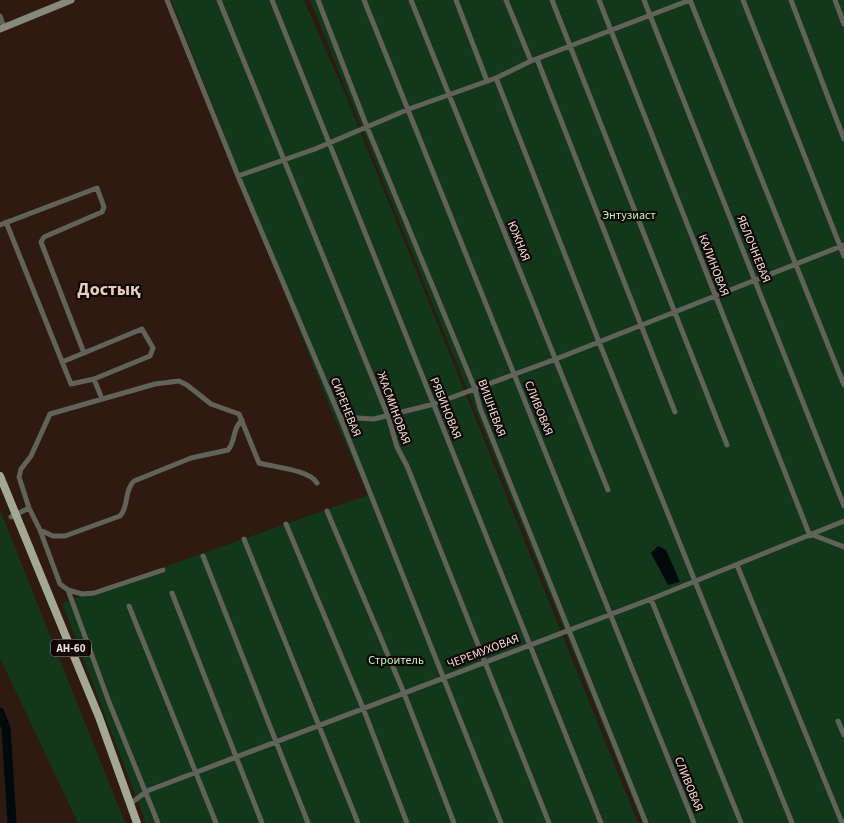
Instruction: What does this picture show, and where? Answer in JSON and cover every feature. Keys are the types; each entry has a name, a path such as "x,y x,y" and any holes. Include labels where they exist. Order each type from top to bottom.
{"main road":[{"path":"2,28 71,0"},
{"name":"АН-60","path":"0,476 13,516 99,717 137,823"},
{"path":"0,490 13,516 94,719 132,823"}],"street":[{"name":"СИРЕНЕВАЯ","path":"168,0 238,176 340,417 501,823"},
{"name":"ЖАСМИНОВАЯ","path":"219,0 388,416 397,447 407,466 486,661 549,823"},
{"name":"РЯБИНОВАЯ","path":"272,0 600,823"},
{"name":"ВИШНЕВАЯ","path":"318,0 367,127 475,389 480,408 646,823"},
{"name":"СЛИВОВАЯ","path":"364,0 694,823"},
{"name":"ЮЖНАЯ","path":"411,0 608,490"},
{"path":"456,0 487,81"},
{"path":"506,0 534,60 675,412"},
{"path":"552,0 727,446"},
{"name":"КАЛИНОВАЯ","path":"599,0 812,536"},
{"name":"ЯБЛОЧНЕВАЯ","path":"644,0 844,506"},
{"path":"238,176 330,143 409,109 496,78 534,60 690,0 844,385"},
{"path":"743,0 842,245 844,256"},
{"path":"791,0 844,139"},
{"path":"834,0 844,24"},
{"path":"0,16 2,28"},
{"path":"496,78 599,342 792,823"},
{"path":"62,362 84,353 142,329 153,348 150,356 94,379 73,385 62,362 3,223 97,188 104,207 102,212 44,237 41,242 84,353"},
{"path":"340,417 374,419 434,404 515,375 842,245"},
{"path":"94,379 102,399"},
{"path":"163,570 94,593 82,594 68,590 60,584 40,530 29,508 20,473 30,456 47,416 155,384 179,381 211,404 236,412 242,420 258,464 304,473 314,477 317,483"},
{"path":"40,530 53,536 65,536 120,516 124,509 130,485 134,481 191,458 228,450 231,446 236,427 242,420"},
{"path":"13,516 29,508"},
{"path":"327,511 404,693 454,823"},
{"name":"ЧЕРЕМУХОВАЯ","path":"130,804 147,792 197,772 442,677 651,599 812,536 844,521"},
{"path":"286,524 363,708 407,823"},
{"path":"812,536 844,547"},
{"path":"244,539 320,724 358,823"},
{"path":"203,556 308,823"},
{"path":"737,565 842,823"},
{"path":"68,590 109,702 158,823"},
{"path":"172,593 262,823"},
{"path":"651,599 741,823"},
{"path":"129,606 216,823"},
{"path":"838,721 844,735"}],"green space":[{"name":"Строитель","path":"171,0 304,0 346,96 638,823 146,823 62,603 368,495 331,410 238,176 222,128"},
{"name":"Энтузиаст","path":"310,0 844,0 844,823 642,823"},
{"path":"0,510 125,823 78,823 0,658"}],"shaded area":[{"path":"658,546 666,550 680,582 668,585 651,553"}],"waterway":[{"path":"0,712 6,728 12,823"}],"district":[{"name":"Достық","path":"109,289"}]}
